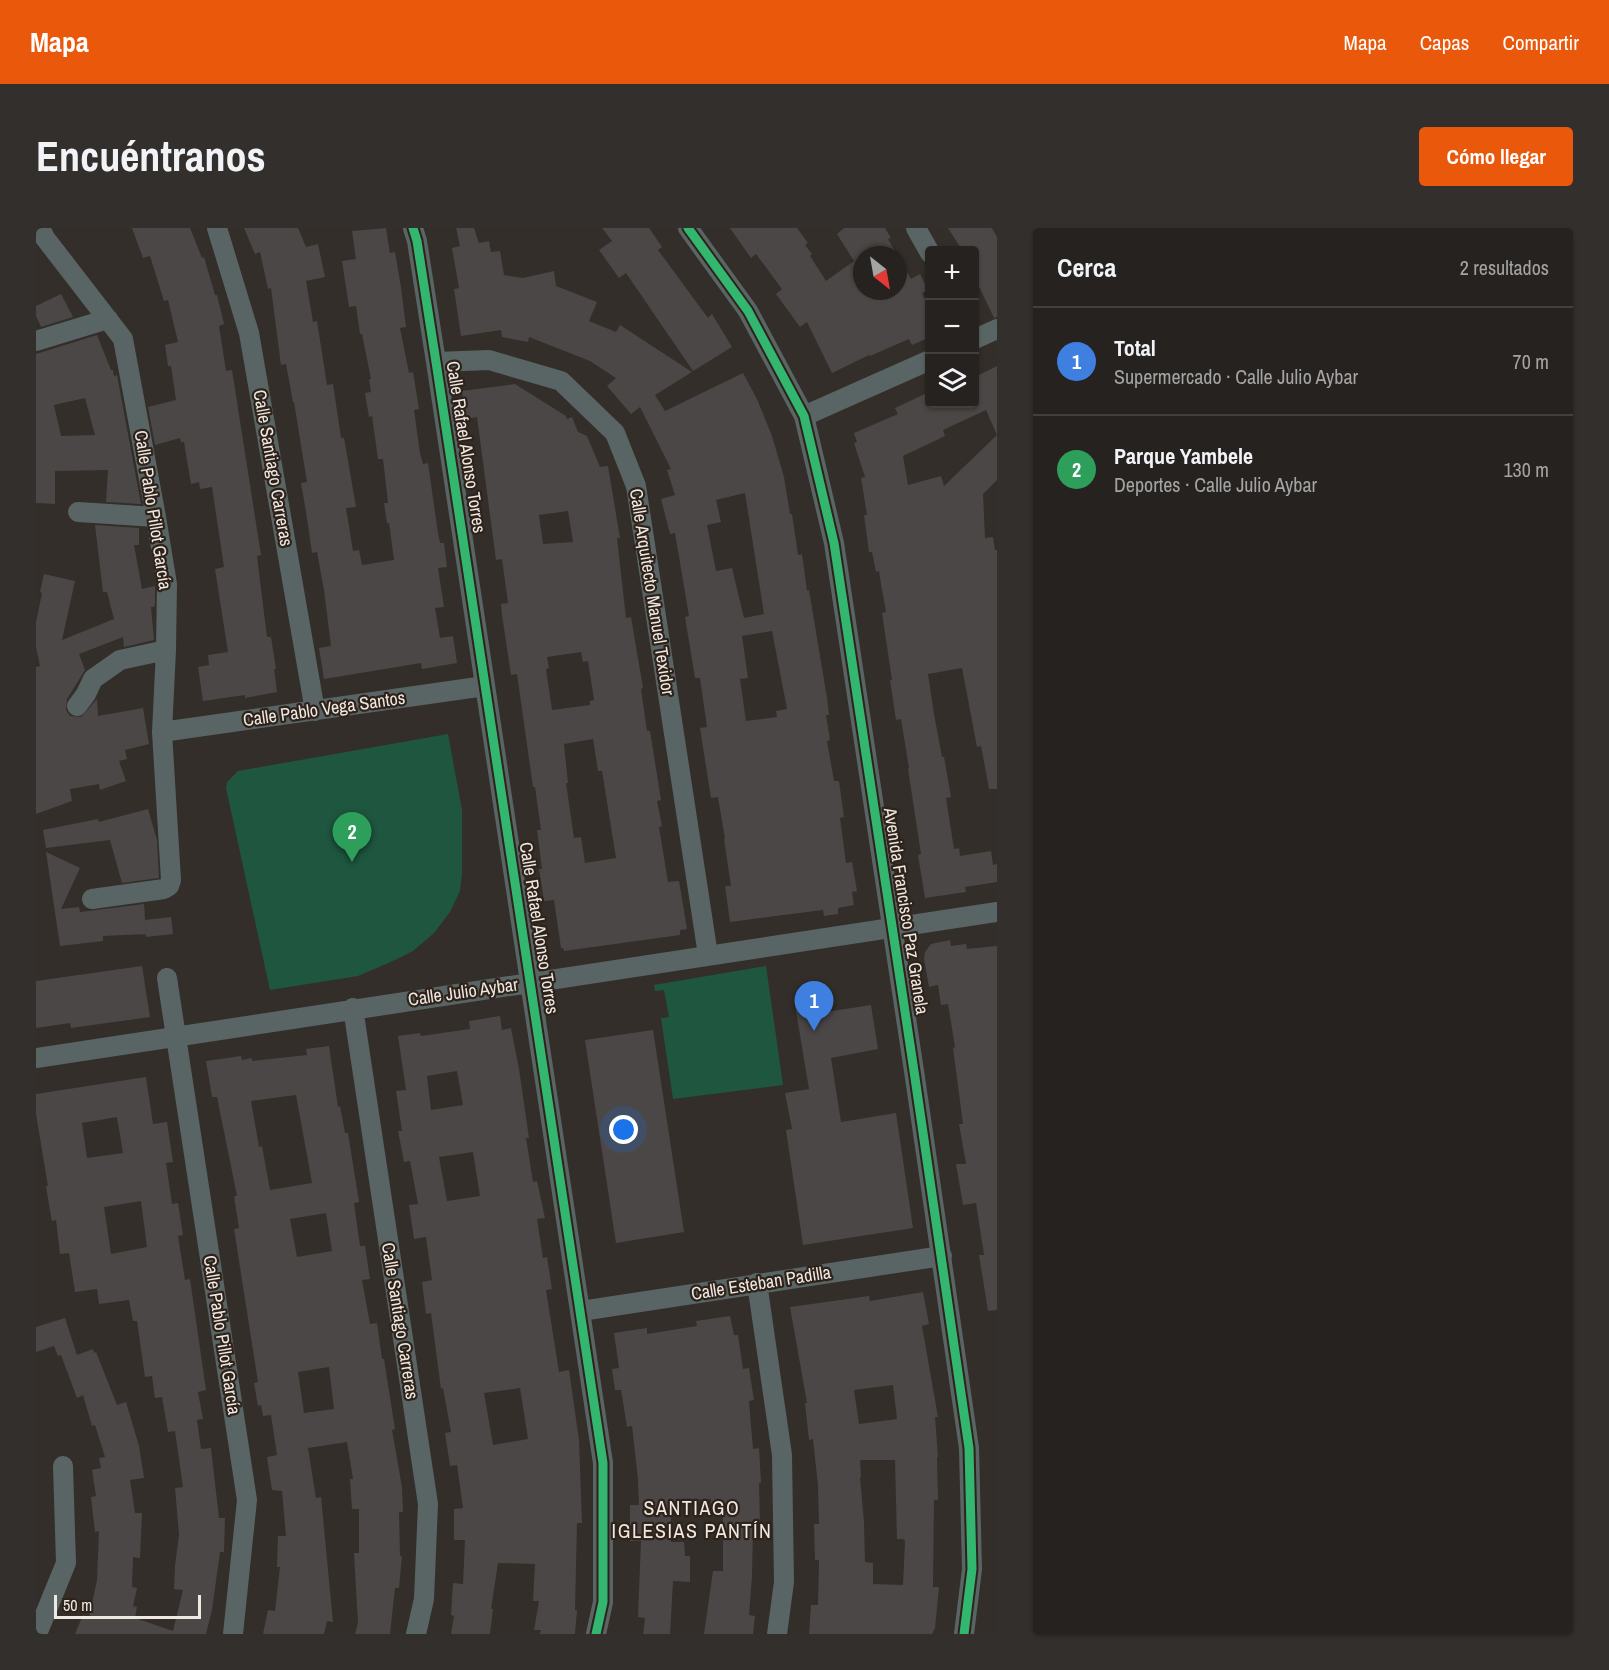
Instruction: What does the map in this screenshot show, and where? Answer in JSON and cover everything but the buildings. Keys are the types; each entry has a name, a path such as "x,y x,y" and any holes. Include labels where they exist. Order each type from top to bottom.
{"street":[{"name":"Calle Pablo Pillot García","path":"40,228 45,238 123,339 167,584 162,732 171,880 169,886 164,888 92,899"},
{"name":"Calle Santiago Carreras","path":"217,228 249,333 315,711"},
{"name":"Calle Rafael Alonso Torres","path":"413,228 436,362 603,1463 603,1602 597,1634"},
{"name":"Avenida Francisco Paz Granela","path":"688,228 748,311 804,416 834,543 969,1448 972,1569 964,1634"},
{"path":"916,228 926,246"},
{"path":"36,341 108,319"},
{"path":"979,337 997,329"},
{"name":"Calle Arquitecto Manuel Texidor","path":"436,362 489,360 561,381 615,433 636,486 708,955"},
{"path":"804,416 925,362"},
{"path":"78,512 156,517"},
{"path":"77,705 86,694 93,679 120,660 166,650"},
{"name":"Calle Pablo Vega Santos","path":"162,732 485,686"},
{"name":"Calle Julio Aybar","path":"36,1058 353,1008 997,912"},
{"name":"Calle Pablo Pillot García","path":"167,978 247,1500 233,1634"},
{"name":"Calle Santiago Carreras","path":"353,1008 428,1504 424,1599 416,1634"},
{"name":"Calle Esteban Padilla","path":"580,1311 942,1256"},
{"path":"757,1283 782,1455 784,1582 777,1634"},
{"path":"37,1634 66,1563 63,1466"}],"green space":[{"path":"448,734 462,810 460,891 450,912 434,933 413,951 393,961 358,976 270,990 226,788 227,782 238,771"},
{"path":"766,966 783,1085 673,1099 661,1018 669,1017 664,990 655,991 654,985"}],"cycle path":[{"path":"413,228 436,362 603,1463 603,1602 596,1634"},
{"path":"688,228 748,311 804,416 834,543 969,1448 972,1569 964,1634"}],"place":[{"name":"Parque Yambele","path":"352,862"},
{"name":"Total","path":"814,1031"}],"district":[{"name":"SANTIAGO IGLESIAS PANTÍN","path":"692,1520"}]}
